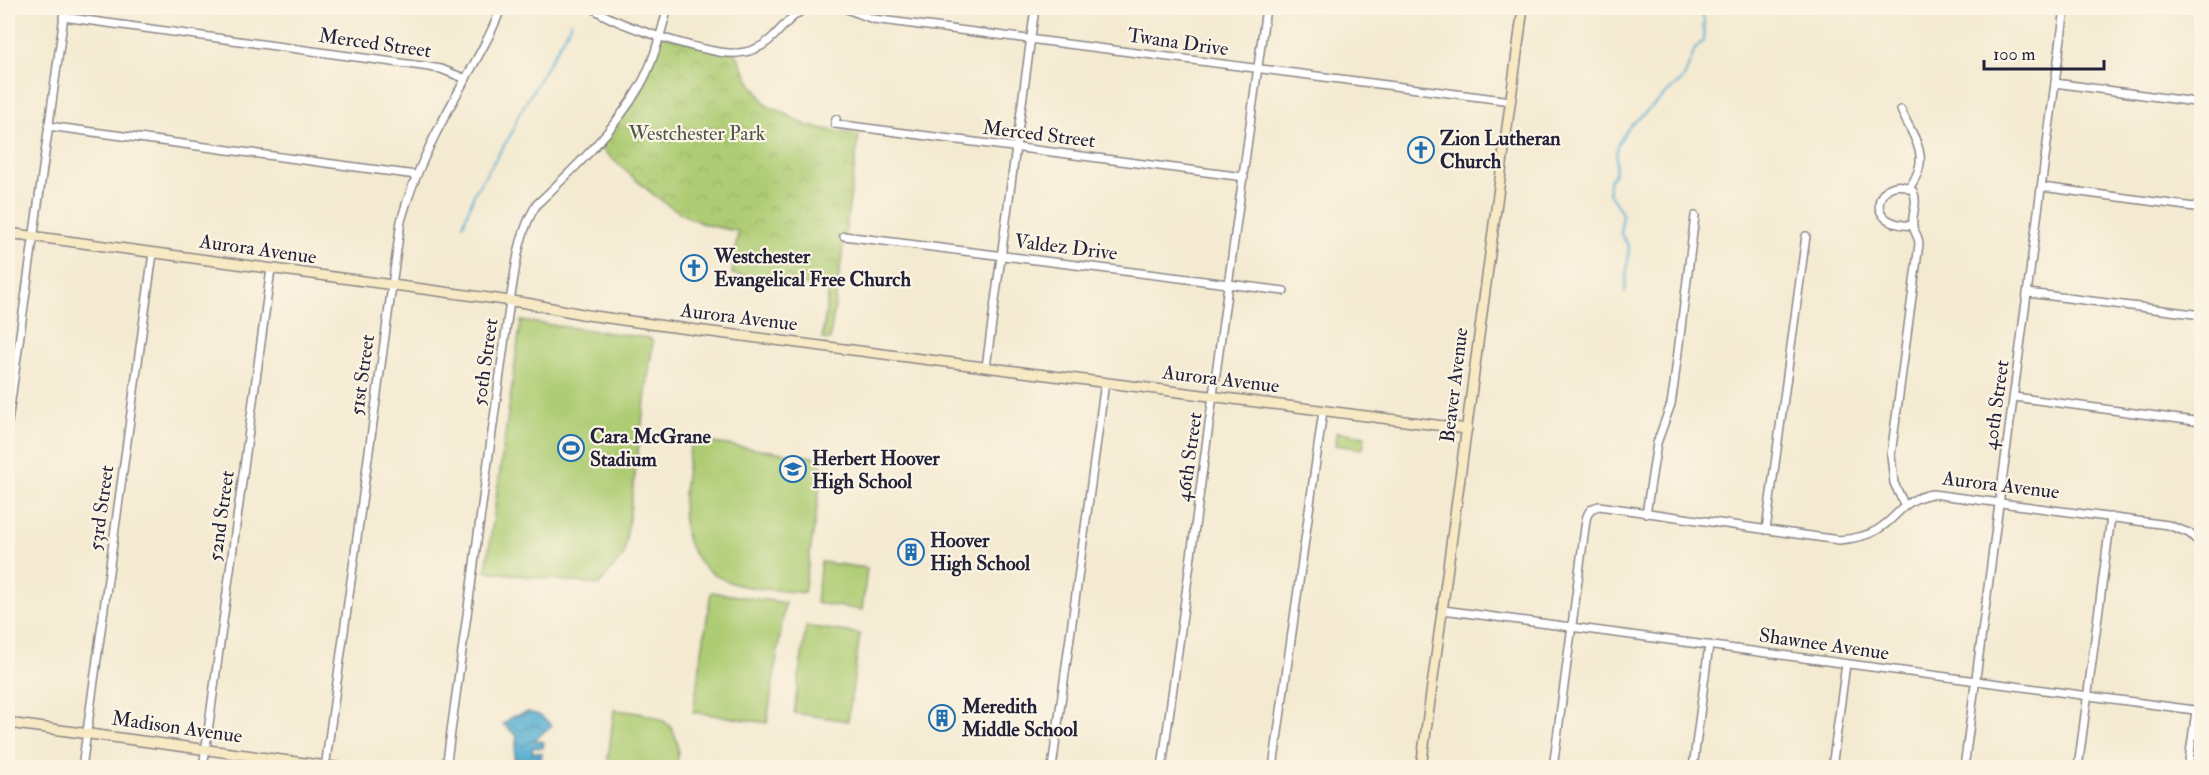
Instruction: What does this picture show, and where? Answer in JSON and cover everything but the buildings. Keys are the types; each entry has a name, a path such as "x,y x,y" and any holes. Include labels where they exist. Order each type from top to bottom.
{"street":[{"path":"8,422 65,8"},
{"name":"51st Street","path":"325,766 401,221 416,175 492,32 501,8"},
{"path":"593,8 617,22 720,52 746,52 765,44 787,21 808,8"},
{"name":"50th Street","path":"446,768 510,301 522,231 537,204 608,130 627,106 648,70 668,8"},
{"name":"Twana Drive","path":"844,8 873,19 1511,101"},
{"path":"986,367 1035,8"},
{"name":"46th Street","path":"1162,768 1266,8"},
{"name":"Beaver Avenue","path":"1422,768 1523,8"},
{"name":"40th Street","path":"1964,768 2065,8"},
{"name":"Merced Street","path":"63,17 422,66 441,69 466,79"},
{"path":"2055,83 2202,103"},
{"path":"1901,110 1921,154 1920,170 1909,188"},
{"name":"Merced Street","path":"836,119 835,124 1244,177"},
{"path":"48,126 416,175"},
{"path":"1904,504 1894,483 1891,455 1919,237 1913,226 1916,202 1913,191 1901,185 1889,188 1884,192 1879,204 1880,210 1887,220 1893,223 1913,226"},
{"path":"2042,187 2202,208"},
{"path":"1646,514 1657,443 1671,404 1695,216"},
{"name":"Aurora Avenue","path":"8,233 510,301 599,316 1467,429"},
{"name":"Valdez Drive","path":"844,236 1284,291"},
{"path":"1766,530 1806,236"},
{"name":"53rd Street","path":"82,768 153,253"},
{"name":"52nd Street","path":"203,768 271,269"},
{"path":"2028,293 2202,315"},
{"path":"1052,768 1105,382"},
{"path":"2014,397 2202,422"},
{"path":"1273,768 1323,411"},
{"name":"Aurora Avenue","path":"1572,627 1586,520 1588,512 1599,506 1839,540 1859,538 1879,529 1904,504 1912,499 1932,494 2179,528 2189,533 2202,545"},
{"path":"2078,768 2111,517"},
{"name":"Shawnee Avenue","path":"1443,610 2199,711"},
{"path":"1553,768 1572,627"},
{"path":"1693,768 1709,645"},
{"path":"1832,768 1846,664"},
{"path":"2188,768 2199,711"},
{"name":"Madison Avenue","path":"8,723 342,768"}],"green space":[{"name":"Westchester Park","path":"660,35 736,53 749,80 767,106 808,126 859,135 830,340 822,339 829,288 732,274 738,231 715,227 687,217 659,199 596,144 641,85"},
{"name":"Cara McGrane Stadium","path":"521,321 649,338 653,342 624,555 599,585 486,571"},
{"path":"1336,432 1365,436 1363,449 1335,445"},
{"path":"691,440 814,457 823,468 804,593 735,584 713,574 698,560 688,543 684,524 683,503"},
{"path":"821,562 867,568 862,610 816,603"},
{"path":"711,592 785,603 767,723 693,712"},
{"path":"806,626 860,634 848,721 794,713"},
{"path":"614,710 643,714 664,721 676,737 677,767 607,767"}],"water":[{"path":"528,712 539,715 552,725 534,740 544,742 543,748 533,747 532,752 542,753 541,762 514,758 517,736 503,724 512,717"}],"waterway":[{"path":"1625,292 1629,247 1621,234 1622,213 1609,193 1609,181 1615,174 1617,145 1629,127 1684,78 1695,49 1703,41 1704,18 1697,8"},
{"path":"463,225 475,192 513,131 518,116 571,21"}],"place":[{"name":"Zion Lutheran Church","path":"1421,150"},
{"name":"Westchester Evangelical Free Church","path":"694,268"},
{"name":"Cara McGrane Stadium","path":"571,448"},
{"name":"Herbert Hoover High School","path":"793,469"},
{"name":"Hoover High School","path":"911,552"},
{"name":"Meredith Middle School","path":"942,718"}]}
